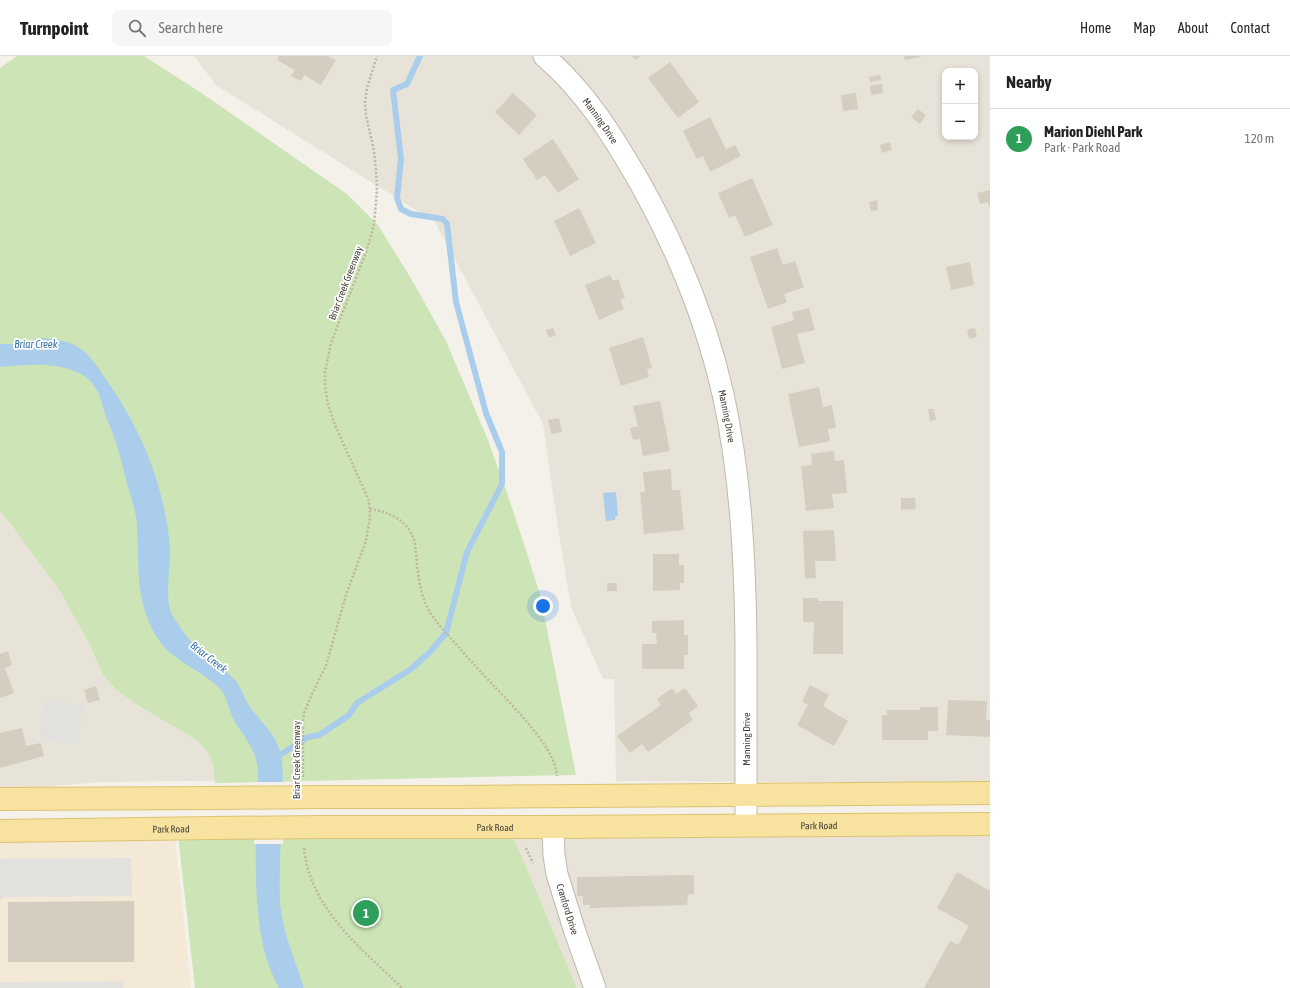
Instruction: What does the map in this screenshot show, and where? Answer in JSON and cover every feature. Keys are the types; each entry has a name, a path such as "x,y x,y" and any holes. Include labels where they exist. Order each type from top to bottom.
{"main road":[{"path":"0,799 990,793"},
{"name":"Park Road","path":"0,831 321,827 990,824"}],"street":[{"name":"Manning Drive","path":"544,56 567,77 589,102 631,166 674,249 698,307 713,353 733,445 743,535 745,612 746,825"},
{"name":"Cranford Drive","path":"553,827 554,855 557,874 575,932 595,988"}],"path":[{"name":"Briar Creek Greenway","path":"303,781 303,723 307,705 326,666 346,595 369,529 369,501 335,425 328,404 325,387 325,372 331,343 366,252 374,224 377,191 376,170 374,151 366,116 365,102 369,81 378,56"},
{"path":"370,508 396,516 409,529 415,543 426,605 440,626 513,707 542,742 553,758 557,771 557,778"},
{"path":"304,847 305,862 309,876 315,890 327,909 349,936 402,988"}],"shaded area":[{"path":"194,56 990,56 990,783 616,781 614,679 603,679 571,607 543,424 435,222 216,85"},
{"path":"0,335 270,780 99,782 0,791"},
{"path":"44,701 84,704 78,744 40,740"},
{"path":"961,831 990,834 990,988 577,988 514,838"},
{"path":"0,837 175,837 191,988 0,988"},
{"path":"131,858 132,896 4,897 0,901 0,859"},
{"path":"123,981 123,988 0,988 0,982"}],"green space":[{"path":"17,56 144,56 200,92 347,194 378,225 412,280 446,341 488,440 514,513 540,594 576,775 215,783 213,764 209,754 197,740 139,706 118,691 109,682 101,671 91,647 60,591 0,511 0,68"},
{"path":"281,833 514,838 577,988 195,988 178,835"}],"water":[{"name":"Briar Creek","path":"42,338 68,342 85,352 97,366 130,417 149,458 163,502 170,548 168,600 172,614 195,646 203,654 226,671 236,682 249,705 269,731 279,748 283,774 280,876 281,911 286,934 304,988 279,988 273,977 263,944 258,913 256,881 258,781 257,764 253,751 235,722 222,691 211,680 168,651 157,637 149,622 140,591 137,525 134,509 117,446 101,399 95,387 87,378 81,374 62,367 21,365 0,367 0,344 12,344"},
{"path":"616,492 618,516 615,517 615,520 606,521 603,493"}],"pier":[{"path":"256,782 284,782 283,844 254,844"}],"building":[{"path":"279,56 328,56 336,60 321,85 304,75 301,81 291,76 295,70 277,60"},
{"path":"632,56 641,56 636,60"},
{"path":"904,56 921,56 921,57 905,60"},
{"path":"670,62 699,102 678,118 648,78"},
{"path":"880,75 881,80 870,82 869,77"},
{"path":"882,84 883,93 871,95 870,86"},
{"path":"513,93 537,115 519,135 495,112"},
{"path":"856,93 858,109 843,111 841,95"},
{"path":"918,109 926,115 920,124 911,117"},
{"path":"710,117 726,149 735,145 741,156 710,172 703,156 697,159 683,131"},
{"path":"553,139 579,179 558,193 545,175 537,180 523,159"},
{"path":"890,142 892,150 882,153 880,145"},
{"path":"752,178 773,225 745,237 735,215 729,218 718,193"},
{"path":"990,190 990,207 988,202 980,204 977,193"},
{"path":"877,200 878,210 871,211 869,202"},
{"path":"579,208 596,243 570,256 554,221"},
{"path":"777,248 783,265 795,261 804,287 784,294 787,302 768,309 750,257"},
{"path":"970,262 974,285 951,290 946,267"},
{"path":"610,275 613,281 618,279 625,298 620,299 624,309 599,320 585,285"},
{"path":"809,308 815,330 797,334 805,363 782,369 771,327 794,320 792,312"},
{"path":"553,328 556,335 549,338 546,330"},
{"path":"975,328 977,337 969,339 967,330"},
{"path":"643,337 652,368 647,369 649,377 621,386 609,348"},
{"path":"819,387 823,407 832,405 836,428 828,429 830,441 799,447 788,394"},
{"path":"660,401 670,451 643,456 640,439 633,440 630,428 638,426 633,406"},
{"path":"928,409 934,409 936,420 930,421"},
{"path":"559,418 562,432 551,434 548,420"},
{"path":"834,451 835,461 844,460 847,493 832,494 834,508 806,511 801,466 812,465 811,454"},
{"path":"671,469 672,490 680,490 684,530 644,534 640,492 645,492 643,472"},
{"path":"901,498 915,498 916,509 901,510"},
{"path":"834,530 836,561 815,561 816,578 805,579 803,531"},
{"path":"653,554 679,554 679,565 684,565 684,583 680,583 680,590 653,591"},
{"path":"607,583 617,583 617,591 607,591"},
{"path":"803,598 818,598 818,601 843,601 843,654 813,654 814,622 803,622"},
{"path":"684,620 684,635 688,635 688,655 684,655 684,669 642,669 642,644 657,644 656,633 652,633 652,621"},
{"path":"8,651 12,665 5,668 14,693 0,698 0,654"},
{"path":"810,685 829,695 823,706 848,721 834,746 797,725 808,705 802,701"},
{"path":"96,686 100,700 88,703 84,690"},
{"path":"672,688 676,694 685,688 698,706 689,713 693,720 648,752 642,744 630,753 617,736 661,705 657,699"},
{"path":"948,700 987,701 986,720 990,720 990,737 946,735"},
{"path":"920,707 938,707 938,731 928,731 928,740 882,740 882,715 887,715 887,710 920,710"},
{"path":"22,728 26,746 41,743 44,756 0,768 0,733"},
{"path":"957,872 990,891 990,988 924,988 950,941 958,945 969,926 937,908"},
{"path":"694,875 694,894 688,894 687,905 590,908 590,905 583,905 583,896 577,896 577,877"},
{"path":"134,901 134,962 8,962 8,902"}],"waterway":[{"path":"275,758 308,737 319,735 349,715 357,703 411,669 430,652 446,633 467,552 502,484 502,452 486,413 456,302 447,224 443,219 411,214 401,209 397,198 401,159 393,90 407,84 420,56"}],"place":[{"name":"Marion Diehl Park","path":"366,913"}]}
